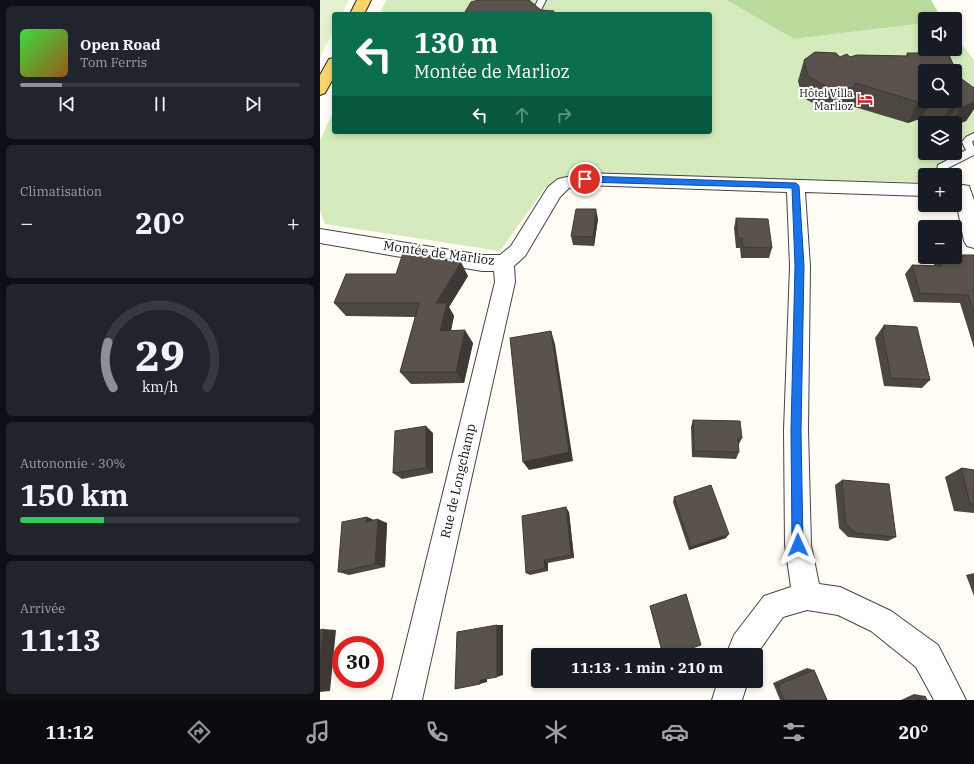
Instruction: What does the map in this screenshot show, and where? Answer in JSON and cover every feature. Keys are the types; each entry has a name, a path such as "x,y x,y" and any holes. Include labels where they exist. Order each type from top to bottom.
{"main road":[{"path":"358,12 364,0"},
{"path":"321,91 332,66"}],"street":[{"name":"Montée de Marlioz","path":"320,236 482,262 504,262 518,251 554,192 564,183 585,179 918,190"},
{"path":"796,186 800,266 796,430 798,545 807,596"},
{"path":"964,191 974,241"},
{"path":"320,231 339,238"},
{"name":"Rue de Longchamp","path":"407,700 505,282 504,262"},
{"path":"743,648 774,606 807,596 840,601 881,621 927,656 951,700"},
{"path":"727,700 731,688"}],"lane":[{"path":"537,10 542,0"},
{"path":"941,168 973,152 967,142 974,136"}],"green space":[{"path":"320,0 349,0 343,12 332,12 332,34 320,58"},
{"path":"386,0 726,0 794,39 918,24 918,56 962,56 962,45 974,60 974,144 962,152 962,116 918,116 918,160 951,160 940,168 918,168 918,182 570,174 545,188 500,251 325,224 320,211 320,140 332,114 332,134 712,134 712,12 381,12"},
{"path":"726,0 931,0 938,12 918,12 918,24 794,39"}],"building":[{"path":"478,0 529,0 541,10 554,11 465,12 471,2"},
{"path":"815,52 836,53 840,57 847,54 850,57 857,55 908,56 907,53 918,53 918,56 949,56 953,64 918,64 918,102 856,83 853,88 830,88 808,76 804,60"},
{"path":"962,79 974,88 974,102 962,107"},
{"path":"576,209 596,209 593,237 571,236"},
{"path":"736,218 768,219 772,248 743,247 742,238 738,238"},
{"path":"404,250 461,262 436,303 447,303 440,331 465,330 456,372 400,372 419,303 334,303 346,274 396,274"},
{"path":"962,255 974,255 974,313 968,295 920,293 912,265 942,266 942,264 962,264"},
{"path":"884,325 917,327 930,380 891,378 882,329 885,329"},
{"path":"551,331 569,452 523,462 510,338"},
{"path":"693,420 740,421 742,438 738,438 739,452 694,451"},
{"path":"426,426 426,468 393,473 395,431"},
{"path":"961,468 974,470 974,504 970,504"},
{"path":"842,480 889,484 896,537 855,533 846,524"},
{"path":"711,485 729,534 691,547 674,497"},
{"path":"566,507 571,555 544,560 545,568 526,573 522,516"},
{"path":"367,517 366,522 378,519 375,564 338,572 342,522"},
{"path":"686,594 701,645 692,648 661,648 650,606"},
{"path":"497,625 497,677 480,680 480,684 455,689 457,632"},
{"path":"323,629 320,660 320,630"},
{"path":"814,670 827,700 784,700 778,685"},
{"path":"925,696 927,700 917,700"}],"place":[{"name":"Hôtel Villa Marlioz","path":"865,99"}],"route":[{"path":"585,179 796,186 800,266 796,430 798,545"}]}
